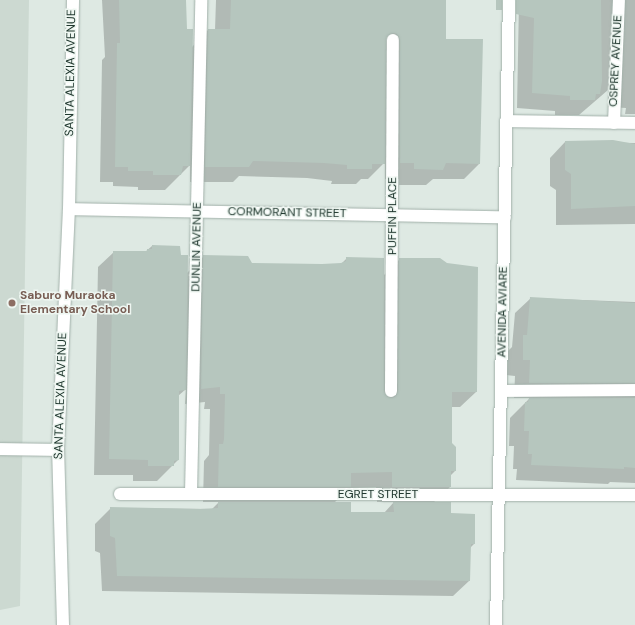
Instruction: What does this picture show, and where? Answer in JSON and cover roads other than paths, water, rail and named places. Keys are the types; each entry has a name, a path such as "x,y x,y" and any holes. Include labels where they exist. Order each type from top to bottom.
{"street":[{"name":"SANTA ALEXIA AVENUE","path":"63,625 58,450 69,208 73,0"},
{"name":"DUNLIN AVENUE","path":"191,494 201,0"},
{"name":"AVENIDA AVIARE","path":"496,625 509,0"},
{"name":"OSPREY AVENUE","path":"614,123 619,0"},
{"name":"PUFFIN PLACE","path":"391,391 394,40"},
{"path":"506,121 635,123"},
{"name":"CORMORANT STREET","path":"69,208 505,217"},
{"path":"501,391 635,390"},
{"path":"0,449 58,450"},
{"name":"EGRET STREET","path":"120,494 635,495"}],"place":[{"name":"Saburo Muraoka Elementary School","path":"12,303"}]}
